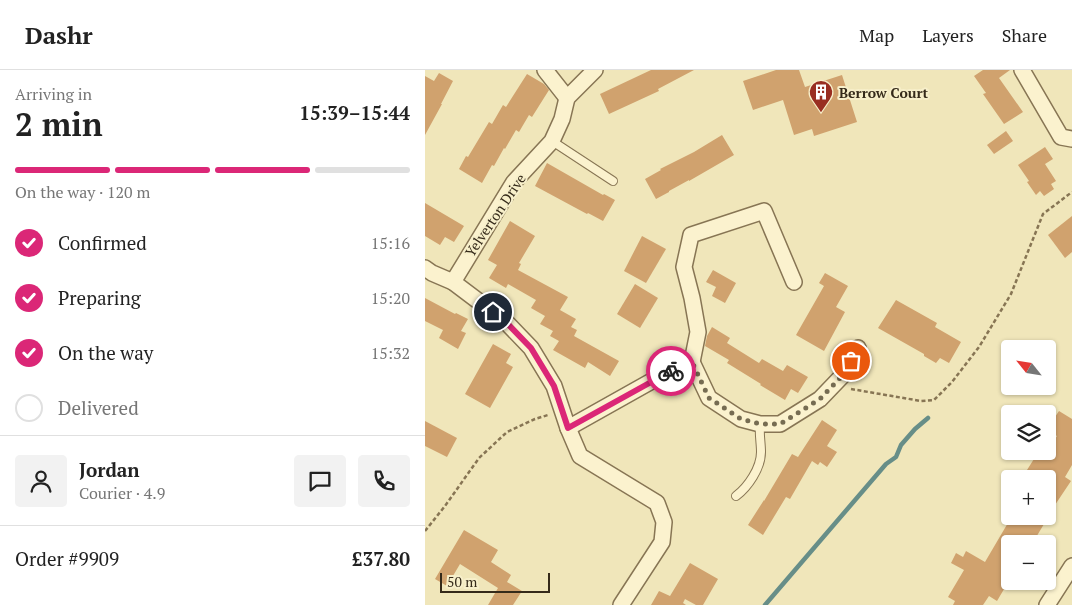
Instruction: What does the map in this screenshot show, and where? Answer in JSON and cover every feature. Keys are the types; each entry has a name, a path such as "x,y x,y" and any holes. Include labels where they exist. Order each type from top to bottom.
{"street":[{"path":"545,70 567,98"},
{"name":"Yelverton Drive","path":"453,282 514,182 552,141 562,118 567,98 595,70"},
{"path":"1022,70 1061,137 1072,140"},
{"path":"794,282 764,211 691,235 684,267 692,298 697,332 692,362 709,398 741,419 760,424 780,424 820,399 844,374 858,348"},
{"path":"425,268 453,282 506,322 531,348 554,386 580,456 657,504 664,522 662,542 621,605"},
{"path":"568,428 666,373 692,362"},
{"path":"1047,605 1072,566"}],"lane":[{"path":"552,141 613,181"},
{"path":"736,496 748,484 760,459 760,424"}],"path":[{"path":"833,385 921,402 934,400 952,382 979,347 1011,294 1043,214 1072,192"},
{"path":"425,531 479,458 507,432 535,419 562,410"}],"building":[{"path":"651,70 694,70 658,89 659,91 609,114 600,94"},
{"name":"Berrow Court","path":"776,70 799,70 805,87 842,75 857,122 814,136 812,129 794,135 783,100 753,110 743,81"},
{"path":"983,70 1010,70 999,78 1023,112 1004,124 983,94 986,93 974,76"},
{"path":"439,73 453,81 425,135 425,76 434,81"},
{"path":"527,74 544,84 549,90 532,117 529,115 519,132 516,130 482,183 459,169 489,122 492,124 503,105 506,107"},
{"path":"1006,131 1013,141 994,154 987,145"},
{"path":"722,135 734,155 656,199 645,179"},
{"path":"1045,147 1053,159 1045,164 1056,181 1051,184 1054,189 1044,196 1040,191 1036,195 1018,165"},
{"path":"547,163 615,200 603,221 535,186"},
{"path":"425,203 464,226 454,242 445,237 440,245 425,236"},
{"path":"1072,216 1072,252 1065,258 1048,235"},
{"path":"510,221 535,236 519,263 521,264 518,270 568,297 560,310 576,319 571,327 577,330 574,336 619,361 610,376 588,362 585,368 553,350 559,341 550,336 553,331 540,324 545,316 531,308 536,300 508,284 506,288 489,278 497,265 488,260"},
{"path":"642,236 666,249 646,283 624,271"},
{"path":"713,270 736,283 725,303 712,296 716,287 706,282"},
{"path":"825,273 848,286 836,307 845,312 824,351 796,335 824,286 819,283"},
{"path":"635,284 658,298 640,328 617,314"},
{"path":"425,298 468,319 461,331 466,333 458,349 439,338 443,330 425,321"},
{"path":"896,300 937,323 935,327 961,342 949,363 940,358 936,363 924,356 924,354 878,328"},
{"path":"712,327 730,338 727,343 759,363 762,359 783,371 787,365 808,377 798,393 791,389 785,400 727,363 729,360 705,346 707,336"},
{"path":"493,344 511,354 506,363 513,367 490,408 465,394"},
{"path":"1059,411 1072,419 1072,465 1065,477 1071,481 1056,504 1056,470 1027,470 1033,460 1056,460 1056,416"},
{"path":"822,420 837,430 827,446 837,452 827,467 820,462 818,465 812,461 790,499 786,497 763,535 748,525 792,454 798,457"},
{"path":"425,421 457,438 447,457 425,446"},
{"path":"1007,525 1043,525 1037,535 1001,535 1001,590 1004,590 997,601 989,596 983,605 953,605 955,601 948,597 964,570 951,563 956,553 963,557 966,551 985,562"},
{"path":"464,530 498,550 491,562 511,575 507,582 522,591 513,605 488,605 498,588 460,564 447,586 435,579"},
{"path":"690,563 718,579 703,605 696,605 685,599 683,603 686,605 651,605 659,591 670,596"}],"waterway":[{"path":"765,605 886,464 896,457 901,445 928,418"}],"way so far":[{"path":"671,371 692,362 709,398 741,419 760,424 780,424 820,399 844,374 851,361"}],"place":[{"name":"Berrow Court","path":"821,113"}],"route":[{"path":"493,312 506,322 531,348 554,386 568,428 671,371"}]}
